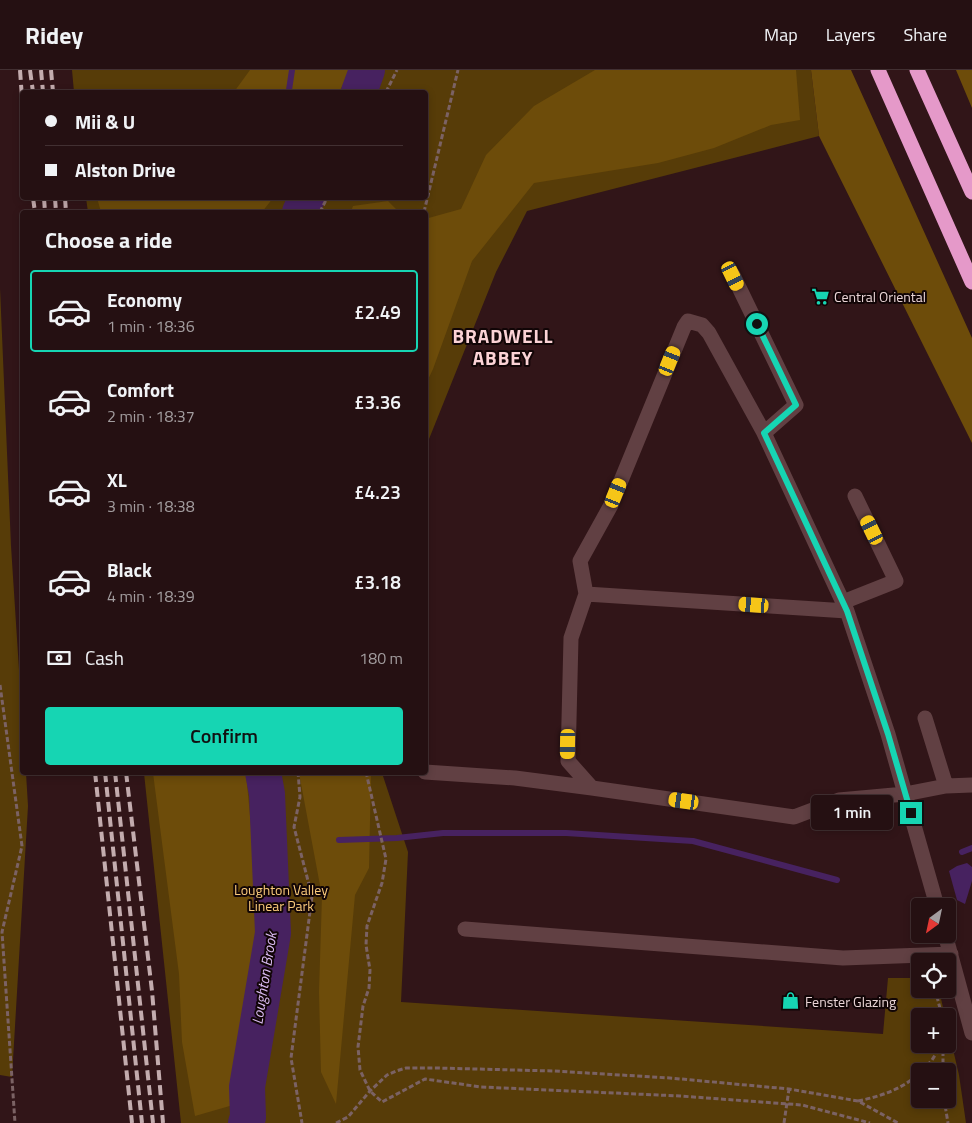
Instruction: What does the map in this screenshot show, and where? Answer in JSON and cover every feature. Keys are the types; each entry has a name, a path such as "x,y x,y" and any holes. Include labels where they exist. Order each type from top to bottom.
{"highway":[{"path":"878,70 972,282"},
{"path":"917,70 972,192"}],"street":[{"path":"733,276 796,405 764,433"},
{"path":"592,788 568,761 571,638 586,594 580,561 611,505 688,321 702,325 709,332 764,433 845,606 888,734 935,898"},
{"path":"586,594 845,606 896,581 855,496"},
{"path":"925,718 946,786"},
{"path":"428,772 515,778 794,817 839,800 905,794 946,786 972,784"},
{"path":"465,929 843,958 911,955"},
{"path":"956,973 972,1033"}],"path":[{"path":"387,90 398,70"},
{"path":"428,195 458,70"},
{"path":"0,685 22,846 2,932 15,1123"},
{"path":"298,775 300,797 294,827 312,896 291,1058 302,1123"},
{"path":"367,775 386,859 382,884 368,926 366,945 370,970 369,988 363,1006 358,1047 360,1070 370,1091 382,1102 425,1079 481,1087 680,1096 802,1105 870,1123"},
{"path":"336,1123 348,1117 386,1075 406,1068 554,1071 660,1077 789,1088 858,1101 898,1123"},
{"path":"858,1101 887,1093 899,1088 911,1079"},
{"path":"784,1123 789,1088"},
{"path":"946,1108 948,1123"}],"green space":[{"path":"72,70 811,70 819,136 527,211 496,272 428,442 428,210 88,210 86,200 428,200 428,90 74,90"},
{"path":"0,288 11,546 20,685 20,775 26,775 28,806 12,1077 0,1075"},
{"name":"Loughton Valley Linear Park","path":"144,775 383,775 408,852 401,1002 883,1034 888,978 911,978 911,998 941,998 943,1008 911,1008 911,1053 954,1053 959,1075 966,1123 181,1123"}],"shaded area":[{"path":"250,70 351,70 340,90 235,90"},
{"path":"595,70 796,70 800,120 771,125 714,148 658,163 534,183 472,261 428,380 428,218 461,209 486,155 534,106"},
{"path":"811,70 851,70 972,338 972,443 819,136"},
{"path":"956,70 972,70 972,108"},
{"path":"98,200 271,200 264,210 100,210"},
{"path":"388,201 397,210 352,210 353,206"},
{"path":"153,775 246,775 256,880 258,953 244,1012 247,1101 195,1116 182,1042 179,974"},
{"path":"299,775 371,775 369,868 355,895 336,1104 321,1072 319,992 322,896"},
{"path":"967,863 972,867 972,881 965,904 957,900 949,871"}],"waterway":[{"path":"289,90 292,70"},
{"name":"Loughton Brook","path":"360,90 367,70"},
{"name":"Loughton Brook","path":"301,210 306,200"},
{"name":"Loughton Brook","path":"246,1123 248,1117 247,1087 273,933 267,794 264,775"},
{"path":"339,840 397,838 443,833 566,833 693,841 837,880"},
{"path":"962,852 972,848"}],"railway":[{"path":"20,70 21,90"},
{"path":"30,70 33,90"},
{"path":"41,70 43,90"},
{"path":"51,70 53,90"},
{"path":"33,200 35,210"},
{"path":"44,200 45,210"},
{"path":"55,200 56,210"},
{"path":"65,200 66,210"},
{"path":"95,775 132,1123"},
{"path":"105,775 142,1123"},
{"path":"115,775 153,1123"},
{"path":"126,775 152,991 163,1123"}],"place":[{"name":"Central Oriental","path":"820,296"},
{"name":"Fenster Glazing","path":"791,1001"}],"district":[{"name":"BRADWELL ABBEY","path":"503,346"}],"route":[{"path":"757,324 796,405 764,433 847,611 888,734 911,813"}]}
